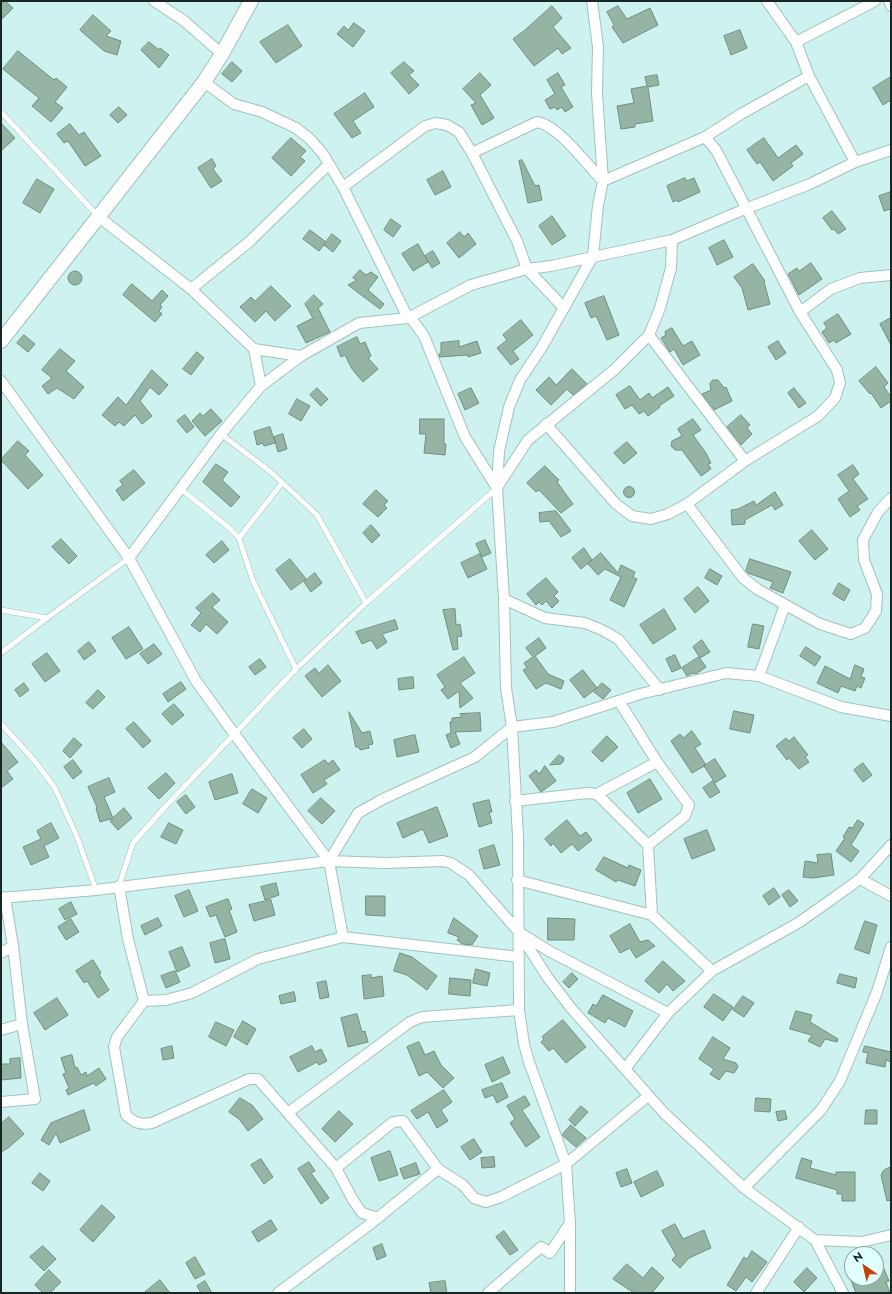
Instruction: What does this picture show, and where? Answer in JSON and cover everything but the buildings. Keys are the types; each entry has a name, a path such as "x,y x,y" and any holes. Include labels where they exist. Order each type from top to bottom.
{"street":[{"path":"154,1 183,20 222,54"},
{"path":"1,341 204,82 222,54 251,1"},
{"path":"570,1293 570,1222 566,1164 524,1044 519,1010 517,880 518,836 512,727 506,688 504,599 497,488 499,451 509,407 520,380 542,347 593,256 598,205 603,181 597,93 598,48 592,1"},
{"path":"766,1 796,42 809,76 855,162"},
{"path":"796,42 875,1"},
{"path":"889,1 891,6"},
{"path":"603,181 705,137 809,76"},
{"path":"204,82 234,104 262,112 296,128 310,139 329,164 343,187 408,318 411,318 424,336 465,437 497,488"},
{"path":"472,153 537,122 544,124 557,133 603,181"},
{"path":"343,187 425,126 436,123 447,125 459,132 472,153 517,241 527,269 564,308"},
{"path":"546,424 616,504 632,516 651,519 668,514 687,504 745,461 818,416 835,398 840,382 837,370 800,312 716,150 705,137"},
{"path":"129,558 222,434 261,386 301,356 359,323 408,318 471,286 527,269 551,266 672,240 745,208 810,184 855,162 891,150"},
{"path":"191,289 249,242 329,164"},
{"path":"99,217 191,289 254,349 301,356"},
{"path":"497,488 528,440 614,370 649,335 660,308 671,268 672,240"},
{"path":"800,312 831,288 860,278 891,275"},
{"path":"649,335 745,461"},
{"path":"254,349 261,386"},
{"path":"1,381 129,558 196,681 234,735 329,861 343,937"},
{"path":"687,504 743,578 757,590 820,624 850,634 865,628 876,611 877,594 864,560 863,540 878,512 891,498"},
{"path":"504,599 545,618 585,623 618,639 660,690"},
{"path":"759,676 786,605"},
{"path":"329,861 358,813 383,799 475,757 512,727 553,722 660,690 726,673 759,676 841,707 891,716"},
{"path":"619,702 656,762 689,805 685,816 648,845"},
{"path":"597,794 656,762"},
{"path":"515,801 587,792 597,794 648,845 652,915"},
{"path":"625,1069 668,1013 712,970 798,923 860,879 891,845"},
{"path":"1,1102 35,1099 22,1024 13,946 3,897 96,890 329,861 386,863 443,861 451,863 469,875 518,931 548,978 571,1008 648,1096 744,1188 815,1240 843,1293"},
{"path":"860,879 891,896"},
{"path":"517,880 652,915 712,970"},
{"path":"119,886 128,939 144,1000"},
{"path":"518,931 548,952 668,1013"},
{"path":"144,1000 166,1000 192,993 258,959 343,937 519,958"},
{"path":"1,953 13,946"},
{"path":"744,1188 821,1110 840,1081 877,992 891,947"},
{"path":"144,1000 117,1037 114,1047 126,1115 134,1122 142,1124 152,1123 253,1078 263,1083 336,1168 353,1200 362,1213 378,1218"},
{"path":"289,1112 410,1022 422,1017 519,1010"},
{"path":"1,1030 22,1024"},
{"path":"336,1168 393,1122 399,1120 403,1121 407,1125 438,1169 463,1185 474,1198 486,1202 501,1197 566,1164 648,1096"},
{"path":"278,1293 378,1218 438,1169"},
{"path":"488,1293 541,1247 550,1253 570,1222"},
{"path":"756,1293 799,1227"},
{"path":"815,1240 861,1242 891,1235"}],"lane":[{"path":"1,112 99,217"},
{"path":"222,434 282,483 317,515 366,603"},
{"path":"239,538 282,483"},
{"path":"119,886 133,843 165,807 296,669 366,603 497,488"},
{"path":"181,489 228,527 239,538 253,581 296,669"},
{"path":"1,653 129,558"},
{"path":"1,610 47,618"},
{"path":"1,724 34,760 55,788 77,837 96,890"}]}
